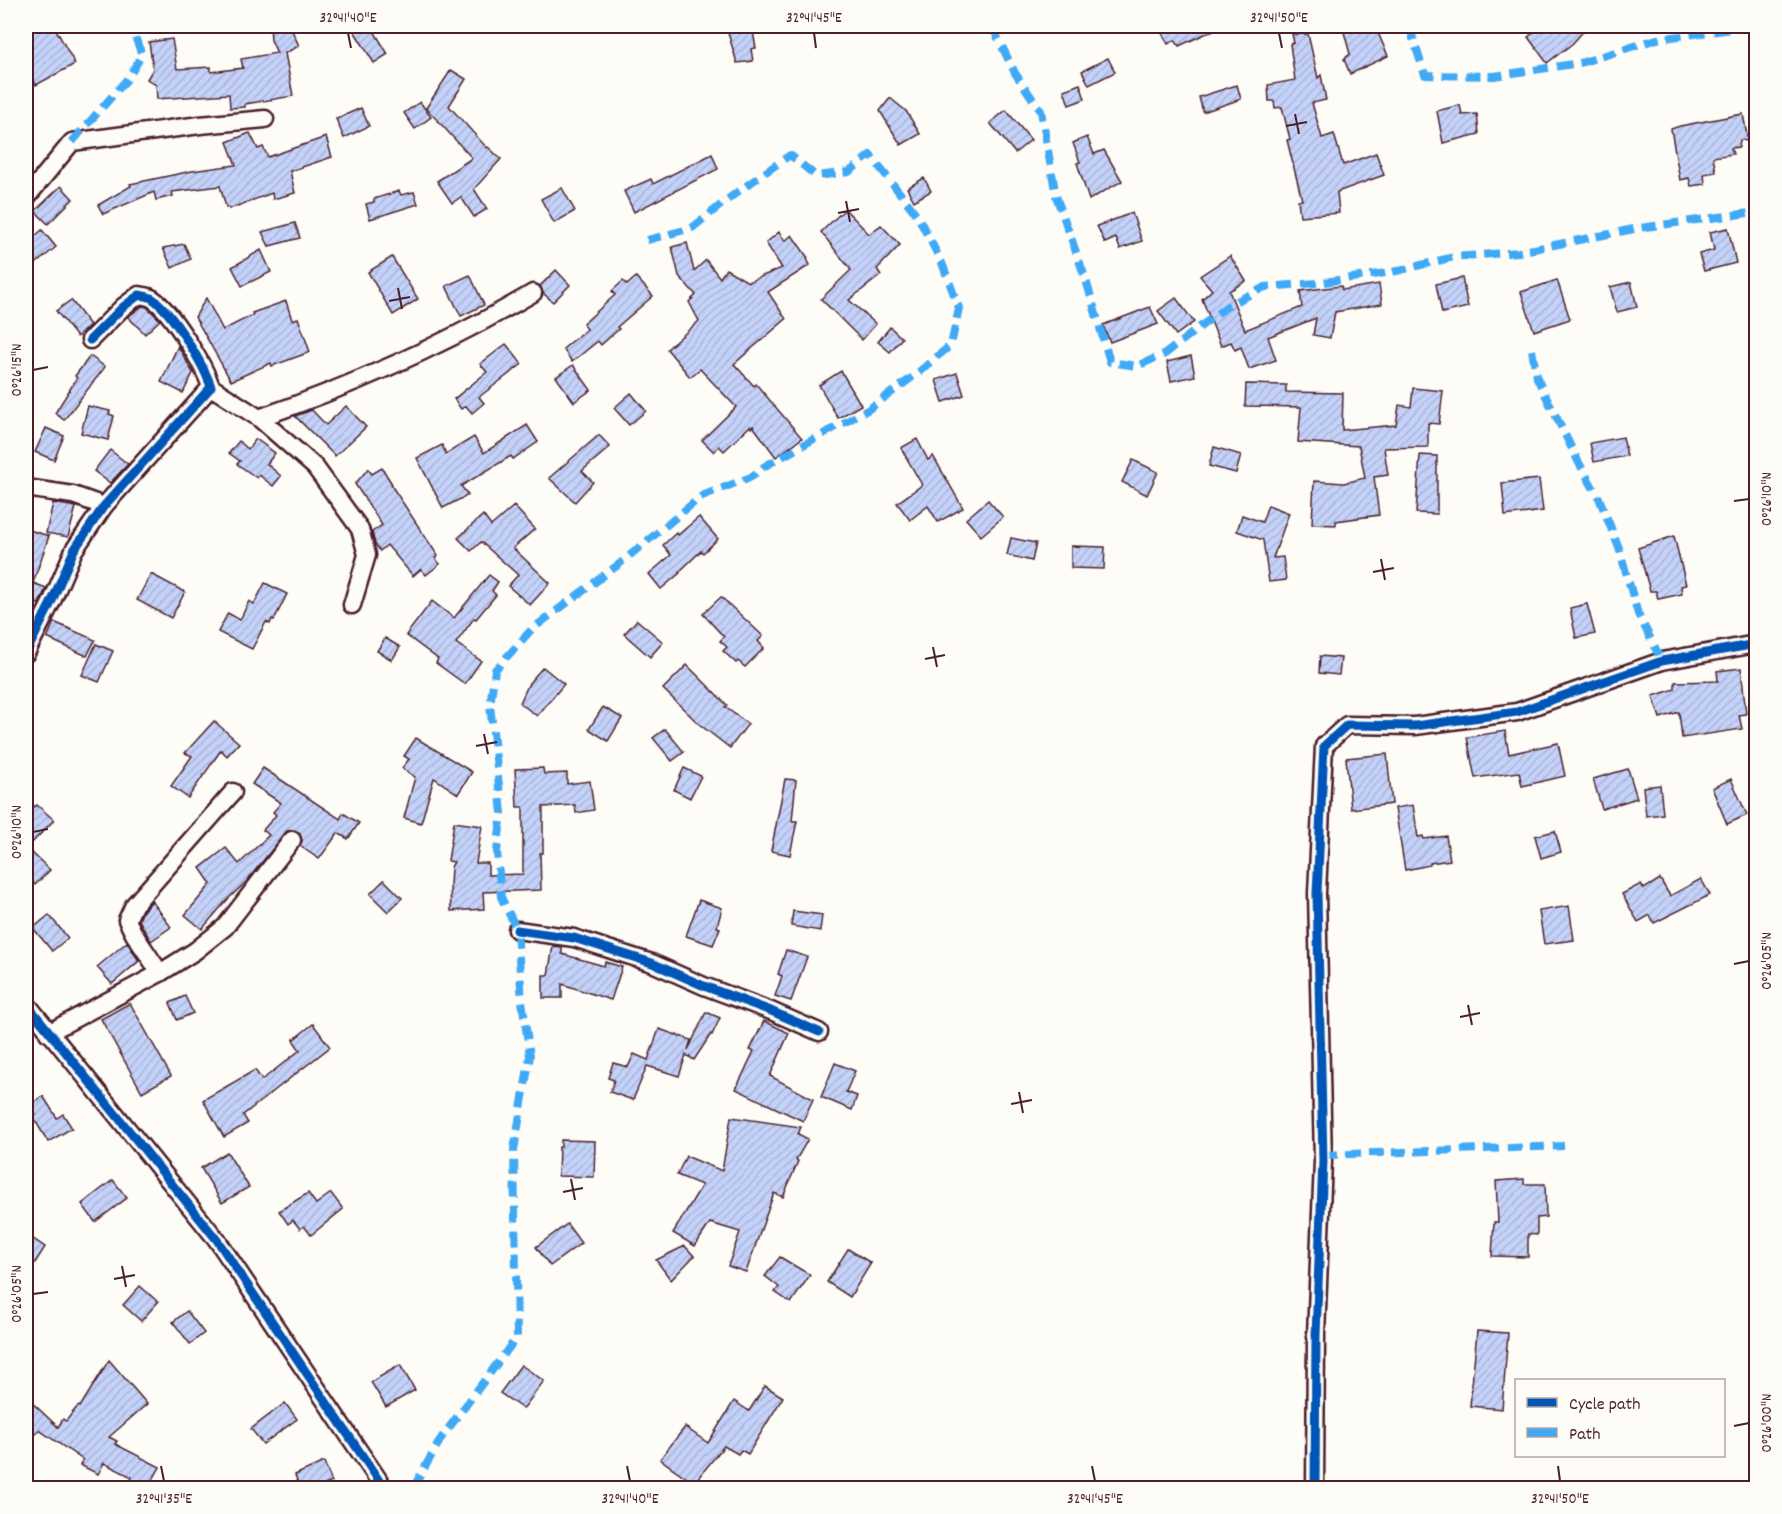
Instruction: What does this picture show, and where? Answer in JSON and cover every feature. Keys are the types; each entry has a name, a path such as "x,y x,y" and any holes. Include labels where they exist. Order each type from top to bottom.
{"street":[{"path":"26,198 72,142 265,119"},
{"path":"259,417 361,379 486,320 533,292"},
{"path":"90,339 139,295 151,297 161,306 189,343 207,373 211,387 259,417 315,467 360,529 367,555 352,605"},
{"path":"26,653 74,550 104,506 211,387"},
{"path":"26,488 73,495 104,506"},
{"path":"1315,1488 1316,1335 1323,1161 1317,892 1324,746 1347,725 1415,726 1518,712 1662,661 1756,644"},
{"path":"160,973 127,920 134,905 233,792"},
{"path":"48,1033 160,973 195,951 225,927 292,840"},
{"path":"517,930 574,938 652,963 819,1032"},
{"path":"26,1003 217,1240 384,1488"}],"building":[{"path":"26,26 54,26 75,64 36,85 26,65"},
{"path":"270,26 290,26 299,46 285,53 293,96 245,104 245,107 230,108 229,94 157,99 156,85 147,79 153,69 149,42 172,39 177,69 211,67 211,72 243,68 241,59 277,53 271,40"},
{"path":"351,26 371,26 388,54 374,63"},
{"path":"726,26 752,26 756,48 751,49 753,61 737,63"},
{"path":"1158,26 1222,26 1179,46 1175,40 1168,44"},
{"path":"1358,26 1375,26 1388,56 1350,74 1344,59 1350,54 1344,32"},
{"path":"1541,26 1588,26 1572,44 1547,63 1528,37"},
{"path":"1292,34 1308,34 1318,78 1321,75 1326,100 1312,103 1322,138 1334,134 1343,165 1376,153 1384,175 1337,192 1339,213 1300,216 1298,200 1302,200 1287,140 1290,139 1282,107 1275,108 1274,101 1269,101 1268,85 1295,80 1290,44 1294,43"},
{"path":"1108,58 1115,72 1089,85 1082,71"},
{"path":"451,70 466,79 449,106 487,148 501,159 474,189 487,209 474,217 461,197 452,203 437,181 472,158 426,108"},
{"path":"1080,84 1085,99 1069,105 1064,90"},
{"path":"1237,85 1241,99 1203,112 1199,97"},
{"path":"890,98 906,111 920,134 901,145 880,111"},
{"path":"420,102 431,117 415,129 404,113"},
{"path":"1460,105 1462,115 1477,114 1479,134 1443,143 1437,111"},
{"path":"361,108 369,126 344,138 336,119"},
{"path":"1006,110 1031,140 1015,153 990,123"},
{"path":"1743,114 1748,141 1740,140 1739,147 1731,148 1733,154 1713,157 1716,172 1704,174 1705,184 1691,186 1689,178 1680,180 1671,129"},
{"path":"250,133 258,149 263,147 268,157 326,137 332,157 290,171 295,193 273,199 272,193 229,209 226,207 220,186 172,192 173,196 156,200 154,192 103,214 98,205 131,186 130,184 192,171 236,165 227,142"},
{"path":"1087,137 1094,154 1104,150 1122,181 1089,200 1073,143"},
{"path":"712,154 718,169 634,212 624,191 651,179 653,184"},
{"path":"924,178 931,191 914,201 907,188"},
{"path":"61,186 73,199 48,224 35,211"},
{"path":"562,188 575,211 554,223 541,199"},
{"path":"399,191 401,195 414,192 418,204 370,219 366,204"},
{"path":"845,209 869,234 881,225 900,245 877,269 881,275 849,300 876,324 862,340 821,299 851,270 821,232"},
{"path":"1132,213 1142,241 1120,249 1116,238 1105,243 1097,226"},
{"path":"295,223 300,238 269,246 262,232"},
{"path":"1728,228 1736,263 1704,271 1699,254 1714,250 1710,232"},
{"path":"42,230 56,247 26,272 26,244"},
{"path":"779,232 785,241 792,235 808,258 810,265 768,292 786,319 734,364 754,386 756,384 802,438 776,457 753,426 751,428 750,426 724,451 719,446 714,452 702,440 736,407 700,369 690,377 667,349 699,321 689,302 696,295 679,276 672,247 687,243 694,271 706,260 720,278 726,269 748,282 782,268 766,243"},
{"path":"184,244 191,259 172,268 163,248"},
{"path":"261,250 271,272 242,286 232,267"},
{"path":"1230,256 1246,281 1229,291 1245,330 1302,307 1300,291 1341,286 1342,290 1379,284 1382,304 1335,312 1330,338 1313,335 1316,318 1268,337 1276,360 1249,369 1241,347 1235,350 1231,342 1221,346 1202,299 1212,290 1200,276"},
{"path":"392,257 418,299 393,315 368,272"},
{"path":"556,270 570,285 553,302 543,293 540,286"},
{"path":"470,275 484,305 461,316 446,286"},
{"path":"636,277 653,296 617,327 619,329 601,345 598,341 572,362 563,349 587,329 583,324 615,295 612,291 623,281 627,285"},
{"path":"1462,278 1468,307 1442,313 1436,284"},
{"path":"1557,280 1570,319 1534,331 1521,292"},
{"path":"1631,282 1637,307 1617,312 1610,287"},
{"path":"206,298 223,330 253,315 252,313 286,301 292,320 298,318 310,352 272,366 271,363 231,381 195,317"},
{"path":"1176,298 1194,322 1176,335 1158,311"},
{"path":"71,300 90,325 77,337 56,311"},
{"path":"142,306 147,307 160,320 145,334 128,317"},
{"path":"1150,307 1158,324 1110,342 1103,325"},
{"path":"890,327 902,338 890,352 878,342"},
{"path":"506,344 522,364 479,397 484,403 472,413 466,406 461,409 454,399 487,372 480,364"},
{"path":"178,346 193,373 183,393 161,382"},
{"path":"90,356 105,367 64,420 55,413 77,378 75,376"},
{"path":"1191,356 1195,376 1171,381 1167,362"},
{"path":"573,365 591,390 574,402 556,377"},
{"path":"841,371 861,405 838,418 819,385"},
{"path":"957,373 964,395 943,402 936,380"},
{"path":"1246,384 1286,385 1286,392 1343,393 1342,430 1396,425 1399,405 1411,407 1413,388 1443,391 1439,424 1428,423 1428,447 1384,448 1388,475 1374,477 1379,515 1336,521 1336,525 1312,524 1314,481 1344,483 1365,478 1359,446 1298,442 1301,407 1245,406"},
{"path":"631,393 646,411 629,425 614,408"},
{"path":"88,406 110,411 109,414 114,416 108,440 81,433"},
{"path":"346,406 366,427 335,456 295,416 312,410 326,425"},
{"path":"527,425 538,442 513,459 511,456 461,486 468,495 443,508 417,458 442,445 446,454 474,437 484,453"},
{"path":"46,428 64,436 54,460 35,452"},
{"path":"599,435 610,447 582,471 593,482 575,502 549,478"},
{"path":"1623,437 1627,456 1594,462 1590,443"},
{"path":"256,439 275,453 267,464 281,476 273,486 259,475 257,478 237,464 240,461 229,453 239,441 248,449"},
{"path":"917,439 928,460 933,456 963,508 938,522 928,506 910,520 897,503 922,485 901,448"},
{"path":"1214,447 1241,455 1236,473 1209,466"},
{"path":"110,450 128,464 110,483 94,471"},
{"path":"1420,455 1437,456 1437,514 1416,513"},
{"path":"1133,460 1158,472 1147,495 1122,482"},
{"path":"382,468 438,556 435,558 440,564 426,575 421,569 413,576 387,545 380,551 375,544 372,532 382,525 355,484 368,469 372,474"},
{"path":"1539,479 1543,511 1505,516 1502,483"},
{"path":"988,500 1003,517 981,536 966,519"},
{"path":"53,503 76,507 68,537 46,533"},
{"path":"1268,505 1289,513 1273,558 1283,557 1286,580 1269,582 1263,540 1237,531 1242,515 1262,522"},
{"path":"514,506 535,529 513,548 550,583 530,605 508,586 518,575 481,542 471,551 458,538 483,515 491,526"},
{"path":"699,517 718,539 703,553 701,551 661,589 649,574 671,555 663,545"},
{"path":"26,529 49,536 33,583 46,588 39,604 26,600"},
{"path":"1674,536 1686,585 1681,586 1682,594 1658,599 1656,591 1650,591 1638,548"},
{"path":"1011,538 1036,543 1032,561 1007,555"},
{"path":"1071,546 1105,547 1104,569 1071,568"},
{"path":"151,574 185,592 171,618 137,600"},
{"path":"489,575 498,582 492,591 496,595 476,619 474,618 456,643 481,661 465,684 436,663 438,659 406,635 432,601 454,618"},
{"path":"265,583 287,594 274,620 272,619 270,624 266,622 252,649 218,632 228,613 240,620 249,601 254,604"},
{"path":"721,597 763,636 758,641 764,648 745,667 738,661 736,663 723,651 727,647 720,641 724,637 703,614"},
{"path":"1587,604 1595,634 1576,638 1570,608"},
{"path":"637,620 663,642 650,657 624,634"},
{"path":"54,622 95,640 87,656 47,638"},
{"path":"385,638 400,647 392,660 377,651"},
{"path":"96,644 113,651 99,682 82,675"},
{"path":"1320,656 1341,658 1339,675 1319,673"},
{"path":"687,665 727,705 725,707 748,724 730,748 699,724 663,689"},
{"path":"543,667 564,684 537,716 520,703 529,683"},
{"path":"1741,668 1746,714 1739,715 1742,729 1682,738 1679,712 1660,718 1653,696 1675,689 1675,682 1718,681 1717,671"},
{"path":"603,707 622,718 608,741 589,729"},
{"path":"214,721 239,743 227,756 221,750 188,798 171,786 192,756 185,753"},
{"path":"665,729 684,752 672,761 653,738"},
{"path":"1505,731 1509,754 1558,743 1565,776 1522,786 1519,772 1475,778 1467,737"},
{"path":"416,738 472,772 458,794 434,778 421,823 404,818 415,777 402,768 409,759 404,756"},
{"path":"1387,754 1392,804 1351,809 1346,758"},
{"path":"263,768 340,819 343,813 359,823 348,839 338,833 319,859 300,846 302,841 299,832 287,831 246,882 202,929 185,915 211,884 200,868 226,848 239,864 269,835 263,830 276,815 273,812 281,803 252,784"},
{"path":"543,768 544,774 567,773 567,784 590,781 594,810 576,813 575,805 543,807 543,853 540,853 541,890 483,892 484,909 451,911 451,867 454,862 448,861 454,822 482,826 476,863 488,863 488,875 523,874 523,807 517,807 515,769"},
{"path":"684,768 701,776 690,798 674,790"},
{"path":"1628,769 1637,798 1602,809 1593,779"},
{"path":"785,779 796,780 792,821 797,821 790,855 771,851"},
{"path":"1731,779 1747,815 1727,824 1712,788"},
{"path":"1660,785 1663,814 1646,816 1643,787"},
{"path":"26,798 54,820 27,848 50,870 35,885 26,875"},
{"path":"1413,805 1418,837 1423,836 1424,839 1446,836 1450,860 1405,870 1395,808"},
{"path":"1555,831 1561,852 1541,858 1535,836"},
{"path":"1660,879 1670,896 1701,879 1710,895 1654,923 1650,915 1638,922 1622,894 1641,884 1644,889"},
{"path":"384,880 402,898 388,912 370,894"},
{"path":"699,900 722,908 717,927 720,928 713,945 686,936"},
{"path":"152,901 171,927 151,941 139,920"},
{"path":"1569,906 1574,940 1544,944 1539,911"},
{"path":"793,911 822,915 820,931 791,926"},
{"path":"49,915 68,938 52,951 33,928"},
{"path":"127,942 139,961 112,984 97,967"},
{"path":"553,946 562,947 562,954 604,966 605,962 622,967 611,1000 562,984 562,998 543,998 543,975 548,975"},
{"path":"786,950 807,957 791,1001 775,996 782,976 778,974"},
{"path":"185,996 193,1013 177,1020 170,1003"},
{"path":"130,1003 171,1076 142,1092 101,1019"},
{"path":"706,1012 720,1018 712,1035 694,1060 686,1055 679,1076 647,1066 633,1100 610,1092 614,1080 608,1078 613,1063 628,1067 634,1054 648,1060 659,1029 691,1040 688,1050"},
{"path":"764,1021 789,1033 770,1076 813,1099 803,1121 736,1089 754,1051 750,1050"},
{"path":"313,1024 330,1047 243,1115 248,1123 224,1137 203,1100 255,1070 262,1080 300,1050 293,1040"},
{"path":"835,1063 855,1071 846,1092 857,1096 852,1110 821,1097"},
{"path":"43,1096 57,1118 63,1114 72,1128 48,1142 33,1117 36,1115 30,1105"},
{"path":"731,1117 801,1127 798,1134 808,1139 796,1160 798,1161 783,1197 774,1193 746,1272 728,1266 740,1232 710,1223 695,1246 673,1233 702,1185 677,1175 686,1156 722,1171"},
{"path":"561,1140 595,1141 594,1177 558,1176"},
{"path":"227,1152 249,1187 222,1203 201,1168"},
{"path":"1524,1179 1524,1184 1545,1184 1546,1217 1537,1218 1537,1235 1528,1234 1528,1257 1492,1256 1494,1222 1498,1222 1496,1181"},
{"path":"113,1180 127,1198 95,1222 82,1204"},
{"path":"308,1193 316,1204 331,1193 343,1209 311,1235 304,1226 300,1229 293,1220 288,1224 279,1211"},
{"path":"567,1224 581,1243 550,1266 536,1247"},
{"path":"26,1234 45,1247 26,1277"},
{"path":"685,1246 694,1256 671,1280 656,1260"},
{"path":"848,1249 871,1263 850,1297 827,1282"},
{"path":"780,1257 810,1275 791,1303 775,1292 779,1287 765,1276"},
{"path":"140,1286 158,1302 141,1321 123,1305"},
{"path":"187,1311 204,1333 190,1344 173,1322"},
{"path":"1477,1331 1508,1333 1502,1409 1470,1406"},
{"path":"109,1360 147,1404 109,1437 117,1441 115,1444 160,1467 148,1488 127,1488 132,1477 104,1463 98,1474 80,1465 83,1460 39,1430 36,1434 26,1424 26,1397 58,1427 63,1419 66,1421 78,1406 80,1407"},
{"path":"400,1365 415,1390 386,1407 371,1382"},
{"path":"521,1365 544,1381 523,1409 500,1393"},
{"path":"765,1386 783,1397 748,1454 741,1450 738,1454 724,1446 694,1483 660,1459 685,1427 708,1443 734,1401 749,1411"},
{"path":"285,1403 297,1419 263,1444 251,1429"},
{"path":"324,1462 332,1482 318,1488 300,1488 295,1475"}],"marked path":[{"path":"72,142 128,78 142,55 131,26"},
{"path":"992,26 1015,73 1041,111 1056,196 1086,280 1110,362 1137,366 1165,354 1227,306 1265,287 1318,283 1393,272 1454,257 1519,252 1639,228 1756,212"},
{"path":"1409,26 1425,75 1494,76 1580,63 1657,39 1756,26"},
{"path":"413,1488 442,1437 517,1337 514,1150 530,1056 522,1001 517,930 501,897 497,851 502,813 490,705 495,670 532,629 618,565 702,496 751,477 765,466 869,409 914,376 951,345 959,308 942,263 917,215 870,155 849,172 816,176 790,155 692,228 644,241"},
{"path":"1532,350 1537,378 1599,498 1619,548 1638,614 1662,661"},
{"path":"1323,1155 1564,1146"}],"cycle path":[{"path":"26,653 74,550 104,506 211,387 195,353 178,327 161,306 150,297 139,295 123,307 90,340"},
{"path":"1315,1488 1316,1335 1323,1161 1317,893 1324,746 1347,725 1415,726 1517,712 1662,661 1756,644"},
{"path":"517,930 574,938 652,963 819,1032"},
{"path":"26,1003 217,1240 384,1488"}]}
